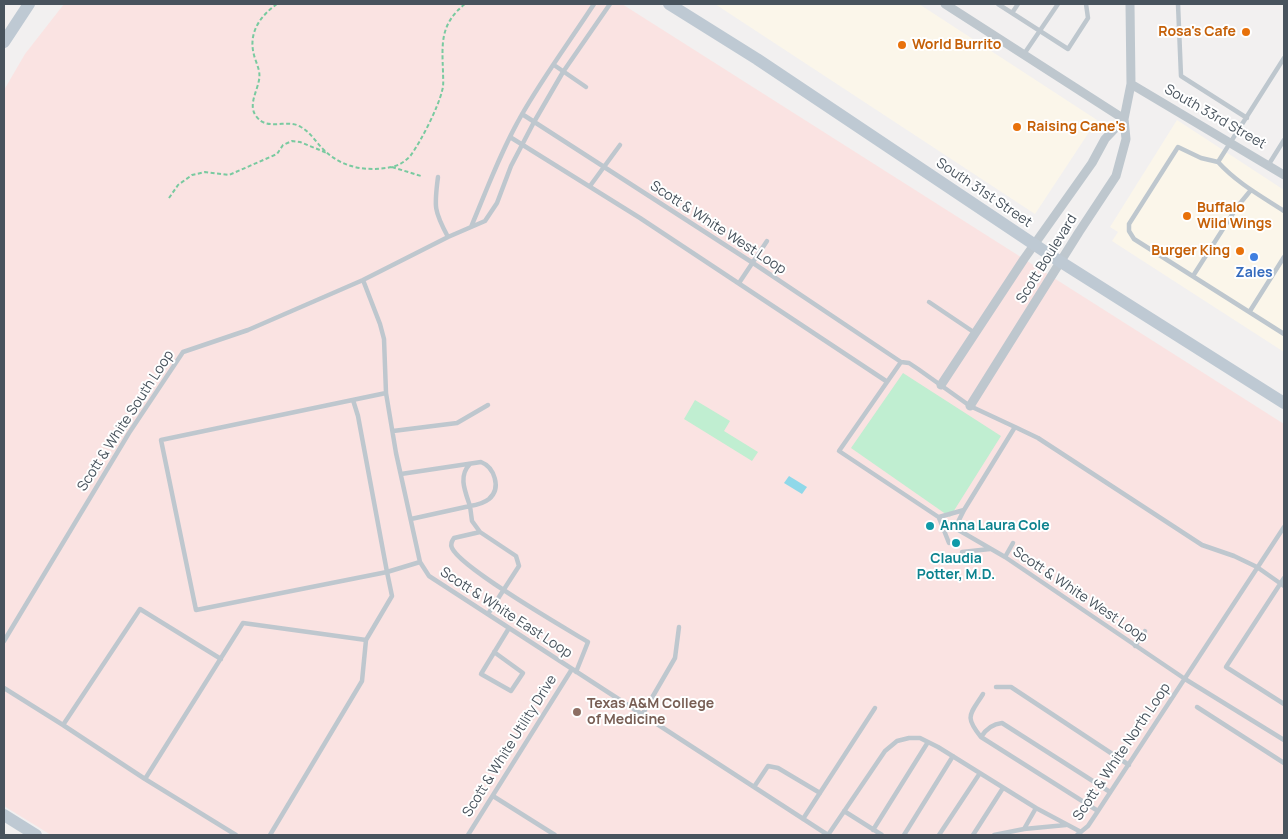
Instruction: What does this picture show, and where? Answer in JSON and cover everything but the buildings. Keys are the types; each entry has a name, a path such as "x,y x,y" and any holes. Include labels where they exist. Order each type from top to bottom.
{"main road":[{"path":"4,42 29,4"},
{"name":"South 31st Street","path":"669,4 757,59 1061,262 1284,403"},
{"path":"4,815 36,835"}],"street":[{"path":"945,4 1124,119"},
{"name":"Scott Boulevard","path":"970,406 1116,176 1126,138 1124,119 1131,84 1130,4"},
{"name":"South 33rd Street","path":"1131,84 1284,174"},
{"name":"Scott Boulevard","path":"941,385 1024,259 1092,163 1105,139 1124,119"}],"lane":[{"path":"471,227 498,160 522,114 594,4"},
{"name":"Scott & White South Loop","path":"4,642 124,441 182,352 248,330 362,280 448,237 485,221 497,203 512,166 534,122 563,72 610,4"},
{"path":"998,4 1068,48 1088,18 1086,4"},
{"path":"1012,13 1018,4"},
{"path":"1024,54 1058,4"},
{"path":"1178,4 1181,76 1247,118"},
{"path":"1218,162 1284,58"},
{"path":"554,65 586,87"},
{"name":"Scott & White West Loop","path":"522,114 753,263 900,362 909,363 970,406 1038,438 1202,545 1234,556 1257,567 1282,585"},
{"path":"510,137 590,186 886,381 900,362"},
{"path":"1269,164 1284,140"},
{"path":"590,186 620,145"},
{"path":"1284,211 1229,174 1218,162 1201,158 1178,147 1129,224 1129,231 1134,239 1284,334"},
{"path":"438,177 435,200 437,215 448,237"},
{"path":"1193,276 1237,207 1251,190"},
{"path":"739,283 767,241"},
{"path":"1250,311 1284,257"},
{"name":"Scott & White East Loop","path":"362,280 384,339 386,393 401,474 420,562 429,576 828,835"},
{"path":"929,302 975,333"},
{"name":"Scott & White West Loop","path":"886,381 839,451 955,528 1005,557 1185,680 1284,740"},
{"path":"386,393 161,440 196,610 387,572 420,562"},
{"path":"270,835 362,681 366,640 392,596 358,416 353,400"},
{"path":"393,431 456,423 488,405"},
{"path":"955,528 1015,427"},
{"path":"401,474 481,462 488,465 493,471 496,480 494,493 489,499 480,504 411,519"},
{"path":"470,463 463,473 463,481 472,522 480,532 519,560 517,572 488,614"},
{"path":"949,543 939,517 964,510"},
{"name":"Scott & White North Loop","path":"1079,834 1088,826 1129,765 1284,527"},
{"path":"480,532 454,538 451,545 452,549 462,560 504,590"},
{"path":"1005,557 1013,543"},
{"path":"962,552 990,548"},
{"path":"1284,578 1282,585 1226,667 1284,704"},
{"name":"Scott & White Utility Drive","path":"468,835 574,671 588,642 504,590"},
{"path":"63,724 140,609 221,659"},
{"path":"145,779 243,623 366,640"},
{"path":"642,715 675,658 680,627"},
{"path":"494,652 523,673 511,691 481,674 494,652 509,628"},
{"path":"1136,646 1145,631"},
{"path":"996,687 1010,687 1129,765"},
{"path":"4,688 236,835"},
{"path":"983,694 970,715 972,726 981,737 1098,811"},
{"path":"1197,707 1284,763"},
{"path":"803,819 875,708"},
{"path":"981,737 986,729 1002,723 1110,792"},
{"path":"828,835 884,751 897,741 909,738 920,738 953,756 1036,808 1068,825 1079,834"},
{"path":"872,830 928,742"},
{"path":"904,835 953,756"},
{"path":"754,787 768,766 778,768 820,793"},
{"path":"939,835 980,773"},
{"path":"974,835 1004,788"},
{"path":"493,796 555,835"},
{"path":"1024,829 1036,808"},
{"path":"844,811 882,835"},
{"path":"994,835 1024,829 1068,825"}],"path":[{"path":"277,4 266,12 253,34 252,44 260,72 252,106 254,115 260,122 266,124 301,126 327,153 342,164 355,168 392,167 401,164 410,156 434,113 443,90 442,45 444,32 452,16 465,4"},
{"path":"170,198 178,185 192,175 205,172 229,175 277,154 283,145 292,141 300,142 327,153"},
{"path":"392,167 421,176"}],"shaded area":[{"path":"64,4 622,4 1284,424 1284,835 51,835 4,806 4,90 25,54"},
{"path":"715,4 919,4 1097,120 1035,214"},
{"path":"1177,120 1284,190 1284,352 1112,241 1118,232 1110,227"}],"green space":[{"path":"903,373 1001,436 950,517 851,448"},
{"path":"695,400 730,421 724,431 758,452 752,461 684,419"}],"water":[{"path":"789,476 807,487 802,494 784,483"}],"place":[{"name":"Rosa's Cafe","path":"1246,32"},
{"name":"World Burrito","path":"902,45"},
{"name":"Raising Cane's","path":"1017,127"},
{"name":"Buffalo Wild Wings","path":"1187,216"},
{"name":"Burger King","path":"1240,251"},
{"name":"Zales","path":"1254,257"},
{"name":"Anna Laura Cole","path":"930,526"},
{"name":"Claudia Potter, M.D.","path":"956,543"},
{"name":"Texas A&M College of Medicine","path":"577,712"}]}
